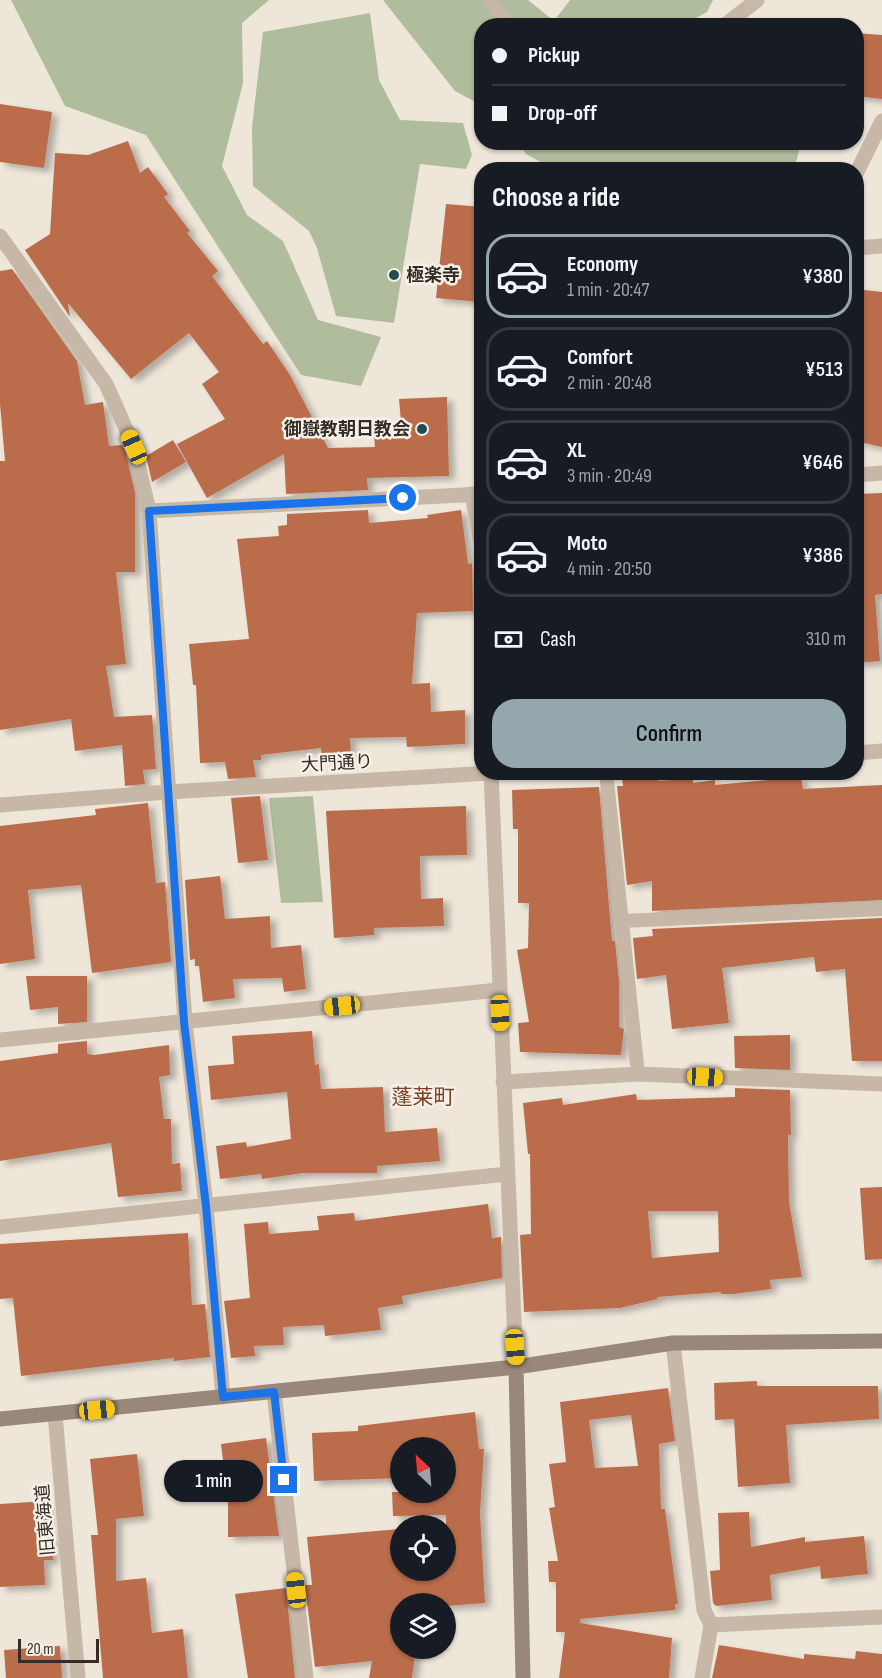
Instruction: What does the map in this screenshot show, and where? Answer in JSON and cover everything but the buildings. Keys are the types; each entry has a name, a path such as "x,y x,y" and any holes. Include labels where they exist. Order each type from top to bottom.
{"street":[{"path":"489,0 504,18"},
{"path":"734,18 757,0"},
{"path":"862,162 882,121"},
{"path":"0,236 106,384 134,447 149,511 184,1022 206,1206 223,1397"},
{"path":"864,247 882,246"},
{"path":"864,474 882,473"},
{"path":"149,511 474,494"},
{"path":"864,752 882,751"},
{"name":"大門通り","path":"0,805 168,792 474,774"},
{"path":"491,780 516,1367 523,1678"},
{"path":"0,1040 499,990"},
{"path":"503,1082 638,1074 882,1084"},
{"path":"0,1227 507,1174"},
{"path":"0,1419 516,1367 673,1343 882,1341"},
{"path":"673,1343 704,1610 711,1625 702,1678"},
{"path":"274,1392 306,1678"},
{"name":"旧東海道","path":"56,1414 78,1678"},
{"path":"711,1625 882,1617"}],"lane":[{"path":"607,780 638,1074"},
{"path":"622,921 882,909"}],"green space":[{"path":"11,0 269,0 242,23 243,83 222,166 247,215 283,241 318,320 381,337 361,386 301,375 146,135 65,106"},
{"path":"383,0 528,0 550,18 474,18 474,101 455,91"},
{"path":"570,0 713,0 707,12 696,18 556,18"},
{"path":"370,13 379,80 400,120 463,123 472,155 466,169 420,164 394,323 336,316 317,248 309,231 253,186 252,127 263,32"},
{"path":"523,150 799,150 796,162 540,162"},
{"path":"313,796 323,902 281,903 269,798"}],"place":[{"name":"極楽寺","path":"394,275"},
{"name":"御嶽教朝日教会","path":"422,429"}],"district":[{"name":"蓬莱町","path":"423,1097"}],"route":[{"path":"284,1480 274,1392 223,1397 206,1206 184,1022 149,511 403,498"}]}
